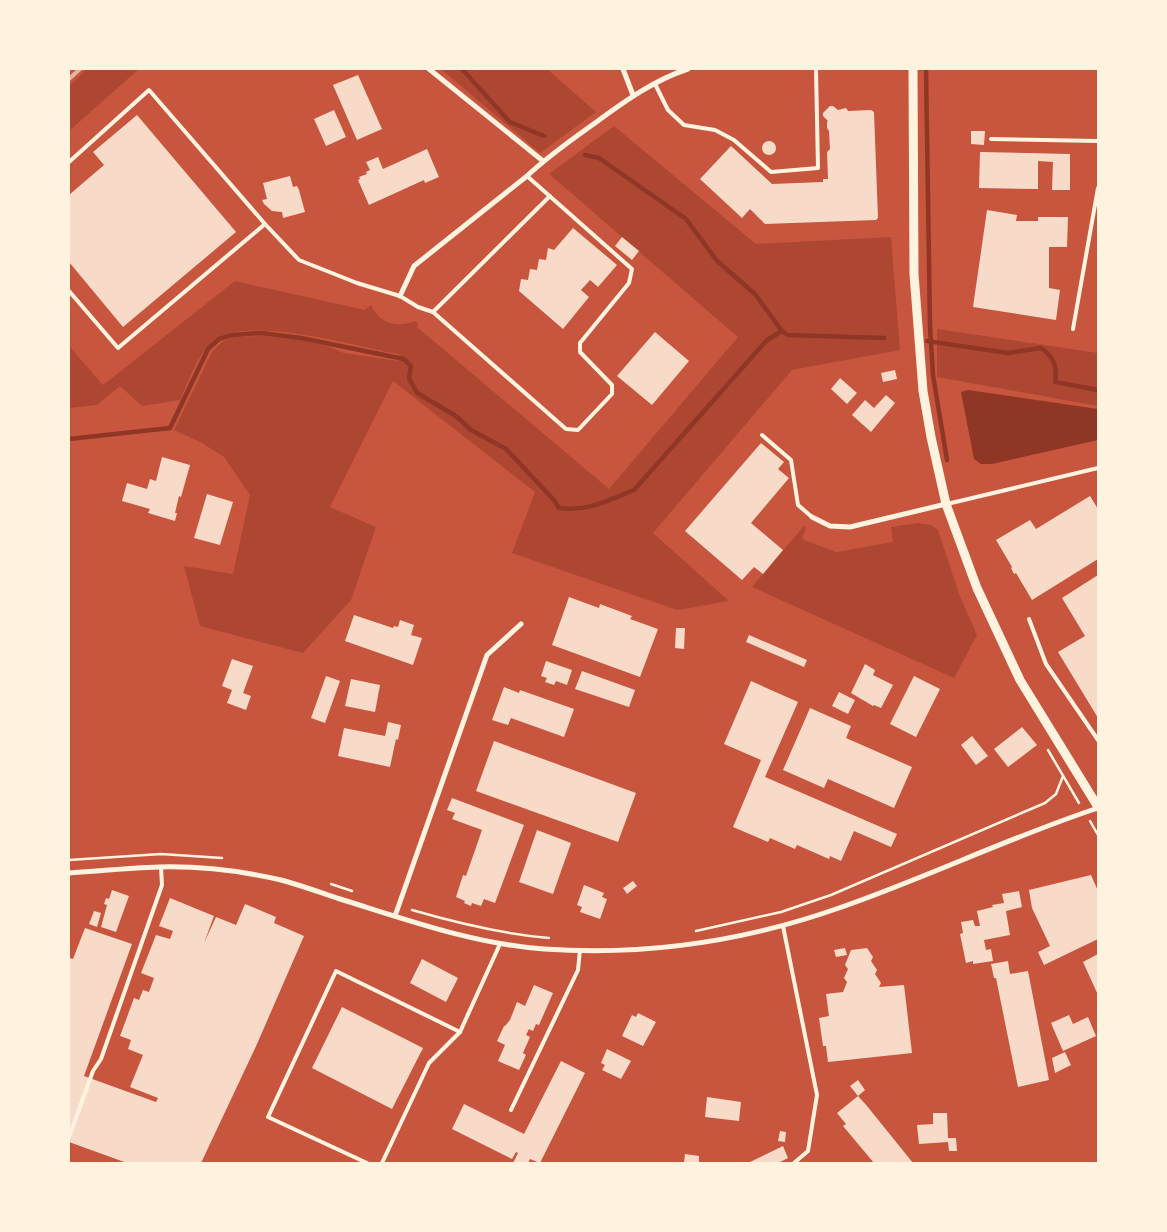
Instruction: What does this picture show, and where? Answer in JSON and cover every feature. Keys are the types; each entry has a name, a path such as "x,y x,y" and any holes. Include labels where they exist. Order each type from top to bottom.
{"street":[{"path":"429,69 543,161"},
{"path":"623,69 633,95"},
{"path":"400,296 414,266 527,176 543,161 633,95 688,69"},
{"path":"69,873 161,867 200,868 240,873 283,881 442,931 500,944 544,949 626,950 693,944 783,926 839,908 1098,808 1020,680 976,588 946,504 923,391 914,274 913,69"},
{"path":"812,517 830,526 850,527 946,504"},
{"path":"395,916 487,655 521,624"}],"lane":[{"path":"655,84 668,110 684,125 715,130 734,140 771,172 818,168 816,69"},
{"path":"69,162 149,90 265,224 299,260 357,284 400,296 418,307 433,312 566,428 578,430 612,394 612,385 580,352 580,343 629,283 632,269 527,176"},
{"path":"991,139 1098,141"},
{"path":"1073,329 1098,188"},
{"path":"433,312 550,196"},
{"path":"69,291 118,348 265,224"},
{"path":"762,435 791,460 798,505 812,517"},
{"path":"946,504 1098,468"},
{"path":"1029,619 1046,664 1098,740"},
{"path":"69,1137 92,1072 101,1059 162,885 161,867"},
{"path":"783,926 817,1095 808,1151 794,1163"},
{"path":"382,1163 429,1063 460,1032 500,944"},
{"path":"511,1110 578,970 580,950"},
{"path":"367,1163 268,1117 336,971 460,1032"}],"path":[{"path":"1044,744 1098,835"},
{"path":"693,932 781,912 831,895 1045,803 1056,794 1063,776"},
{"path":"398,906 503,932 556,938"}],"shaded area":[{"path":"87,69 139,69 69,131 69,86"},
{"path":"441,69 547,69 596,112 540,153"},
{"path":"614,126 756,244 891,237 900,350 792,370 653,533 729,601 677,610 512,553 535,492 393,381 330,507 376,527 351,600 303,653 200,626 184,566 233,574 250,495 224,457 202,443 174,430 212,352 222,342 234,337 265,336 301,340 327,346 344,353 398,361 401,355 340,341 274,331 231,333 223,335 204,350 180,400 142,406 120,386 97,405 69,408 69,346 103,385 235,281 365,310 371,305 379,316 389,323 401,324 415,321 418,323 417,327 609,489 738,337 549,174"},
{"path":"937,329 1098,353 1098,406 937,377"},
{"path":"968,390 1098,409 1098,440 992,464 981,464 974,459 961,392"},
{"path":"918,523 931,525 938,530 959,594 977,635 954,678 752,587 804,526 806,527 802,539 836,552 893,542 891,527"}],"building":[{"path":"358,75 382,129 357,140 333,85"},
{"path":"830,106 838,110 846,108 848,111 871,110 874,112 878,218 876,220 765,224 750,209 742,218 700,179 731,146 772,184 823,182 823,179 828,179 827,152 830,149 828,121 823,116 823,113"},
{"path":"334,110 346,137 326,146 314,119"},
{"path":"137,115 236,232 123,327 69,262 69,195 104,165 93,152"},
{"path":"971,131 985,131 984,145 971,144"},
{"path":"766,141 772,141 776,148 772,155 766,155 762,151 762,145"},
{"path":"427,149 439,177 425,183 424,180 369,205 358,180 360,179 359,177 367,174 366,172 370,170 366,162 378,157 383,169"},
{"path":"980,152 1070,154 1070,190 1052,190 1053,162 1038,161 1038,189 979,188"},
{"path":"290,176 293,187 297,186 299,190 305,212 283,218 282,212 272,211 264,204 262,200 267,199 263,183"},
{"path":"987,210 1017,215 1016,221 1038,221 1038,217 1068,217 1067,247 1049,247 1049,288 1060,290 1056,320 973,307"},
{"path":"573,228 617,265 598,287 590,280 581,290 589,297 563,329 519,291 521,279 528,280 530,269 537,270 539,259 546,260 548,248 554,250"},
{"path":"622,237 639,251 632,260 615,246"},
{"path":"655,332 689,361 652,405 617,376"},
{"path":"895,370 897,379 883,382 881,373"},
{"path":"840,378 857,393 847,404 831,389"},
{"path":"886,395 895,403 871,432 852,415 865,400 874,408"},
{"path":"761,443 784,462 778,469 789,478 751,523 783,550 763,574 754,567 742,580 685,531"},
{"path":"162,457 190,465 181,497 179,496 175,521 148,513 150,509 122,501 127,483 147,489 150,479 156,481"},
{"path":"207,494 233,502 220,545 194,538"},
{"path":"1090,496 1098,509 1098,559 1032,600 1016,573 1014,574 1012,567 996,540 1030,520 1036,529"},
{"path":"1098,575 1098,718 1058,652 1085,636 1062,598"},
{"path":"569,597 599,608 600,604 632,616 630,619 658,629 640,677 552,645"},
{"path":"354,615 393,628 394,626 398,627 400,620 414,625 411,635 422,638 413,665 345,641"},
{"path":"676,628 685,628 684,649 675,648"},
{"path":"749,635 807,660 804,667 746,642"},
{"path":"232,659 253,666 243,693 251,696 246,710 227,703 232,690 222,686"},
{"path":"546,661 572,670 567,685 556,681 554,685 545,682 547,678 541,676"},
{"path":"865,664 875,670 873,675 893,685 881,708 873,706 851,693"},
{"path":"582,671 635,690 629,707 575,689"},
{"path":"326,676 340,681 325,723 311,718"},
{"path":"914,676 940,689 916,737 890,724"},
{"path":"351,679 380,685 375,712 345,706"},
{"path":"751,681 798,702 765,777 897,834 891,847 854,831 841,861 830,856 829,859 797,845 795,849 770,838 768,842 733,827 761,760 724,744"},
{"path":"504,687 519,693 520,690 574,709 564,737 511,718 508,725 492,720"},
{"path":"839,692 855,700 848,714 832,706"},
{"path":"810,708 851,726 846,738 912,767 894,808 828,779 824,788 783,770"},
{"path":"388,722 401,725 390,767 338,756 344,728 385,736"},
{"path":"1022,727 1037,745 1008,767 994,749"},
{"path":"972,736 988,756 976,765 961,745"},
{"path":"494,741 636,793 618,842 476,791"},
{"path":"452,798 524,825 495,903 484,899 481,906 472,903 471,906 456,897 463,875 466,876 482,830 452,819 455,813 447,810"},
{"path":"537,830 571,843 553,894 519,882"},
{"path":"1091,875 1098,891 1098,939 1044,965 1038,952 1050,946 1032,908 1029,890"},
{"path":"633,881 637,886 627,894 623,888"},
{"path":"584,885 604,893 602,897 607,899 600,919 580,912 582,907 577,905"},
{"path":"112,890 129,896 116,932 101,927 107,905 104,904 106,898 109,899"},
{"path":"1019,891 1022,907 1006,911 1010,935 984,940 986,950 991,949 993,961 973,964 973,961 966,963 960,934 963,933 961,922 973,920 975,926 980,926 977,911 1004,903 1002,894"},
{"path":"170,898 214,916 204,943 216,917 236,925 245,904 276,917 274,923 304,936 257,1044 201,1163 127,1163 69,1142 69,958 73,959 85,928 132,944 84,1076 156,1102 158,1098 130,1087 143,1055 128,1049 131,1040 120,1036 134,998 139,1000 143,990 149,992 154,978 141,973 156,935 170,939 173,931 159,926"},
{"path":"94,911 101,913 97,927 89,924"},
{"path":"845,948 847,955 836,957 834,950"},
{"path":"867,948 873,957 871,961 877,970 875,974 881,983 879,987 904,985 912,1053 828,1062 826,1046 823,1046 819,1018 829,1016 826,994 843,992 847,982 844,978 848,969 845,965 851,950"},
{"path":"1098,954 1098,995 1083,962"},
{"path":"422,959 458,978 446,1002 410,983"},
{"path":"1008,961 1010,974 1028,971 1049,1080 1018,1087 996,978 994,978 991,964"},
{"path":"534,985 553,993 539,1025 536,1024 533,1031 529,1029 526,1035 530,1037 523,1053 526,1055 519,1070 498,1061 505,1045 497,1041 504,1026 510,1020 517,1002 525,1006"},
{"path":"342,1007 423,1048 392,1109 312,1068"},
{"path":"638,1013 656,1022 643,1046 622,1036 632,1015 636,1017"},
{"path":"1069,1015 1073,1024 1088,1017 1096,1036 1063,1051 1051,1023"},
{"path":"607,1049 631,1061 621,1079 602,1070 605,1065 601,1063"},
{"path":"1065,1052 1071,1065 1055,1073 1052,1058"},
{"path":"561,1061 585,1073 540,1163 530,1159 528,1163 513,1163 518,1153 516,1152 512,1159 452,1129 464,1104 524,1134"},
{"path":"858,1080 865,1090 858,1096 850,1086"},
{"path":"858,1096 913,1163 874,1163 843,1126 846,1124 837,1113"},
{"path":"707,1097 741,1102 739,1121 705,1117"},
{"path":"933,1113 947,1113 948,1138 956,1138 957,1151 949,1151 948,1142 919,1144 917,1125 933,1124"},
{"path":"780,1131 786,1132 785,1142 778,1141"},
{"path":"783,1146 788,1158 778,1163 748,1163"},
{"path":"685,1154 699,1156 699,1163 684,1163"}],"waterway":[{"path":"462,69 510,122 544,136"},
{"path":"926,69 930,326 933,375 947,460"},
{"path":"585,155 599,158 686,219 717,261 755,294 782,331 788,335 884,338"},
{"path":"69,439 170,428 208,349 219,339 232,335 261,333 301,338 404,359 411,366 409,378 417,393 456,416 471,430 506,449 554,500 559,508 588,507 634,490 767,340 782,331"},
{"path":"927,341 1008,353 1041,348 1054,363 1056,372 1055,382 1098,390"}],"railway":[{"path":"69,79 80,69"}]}
